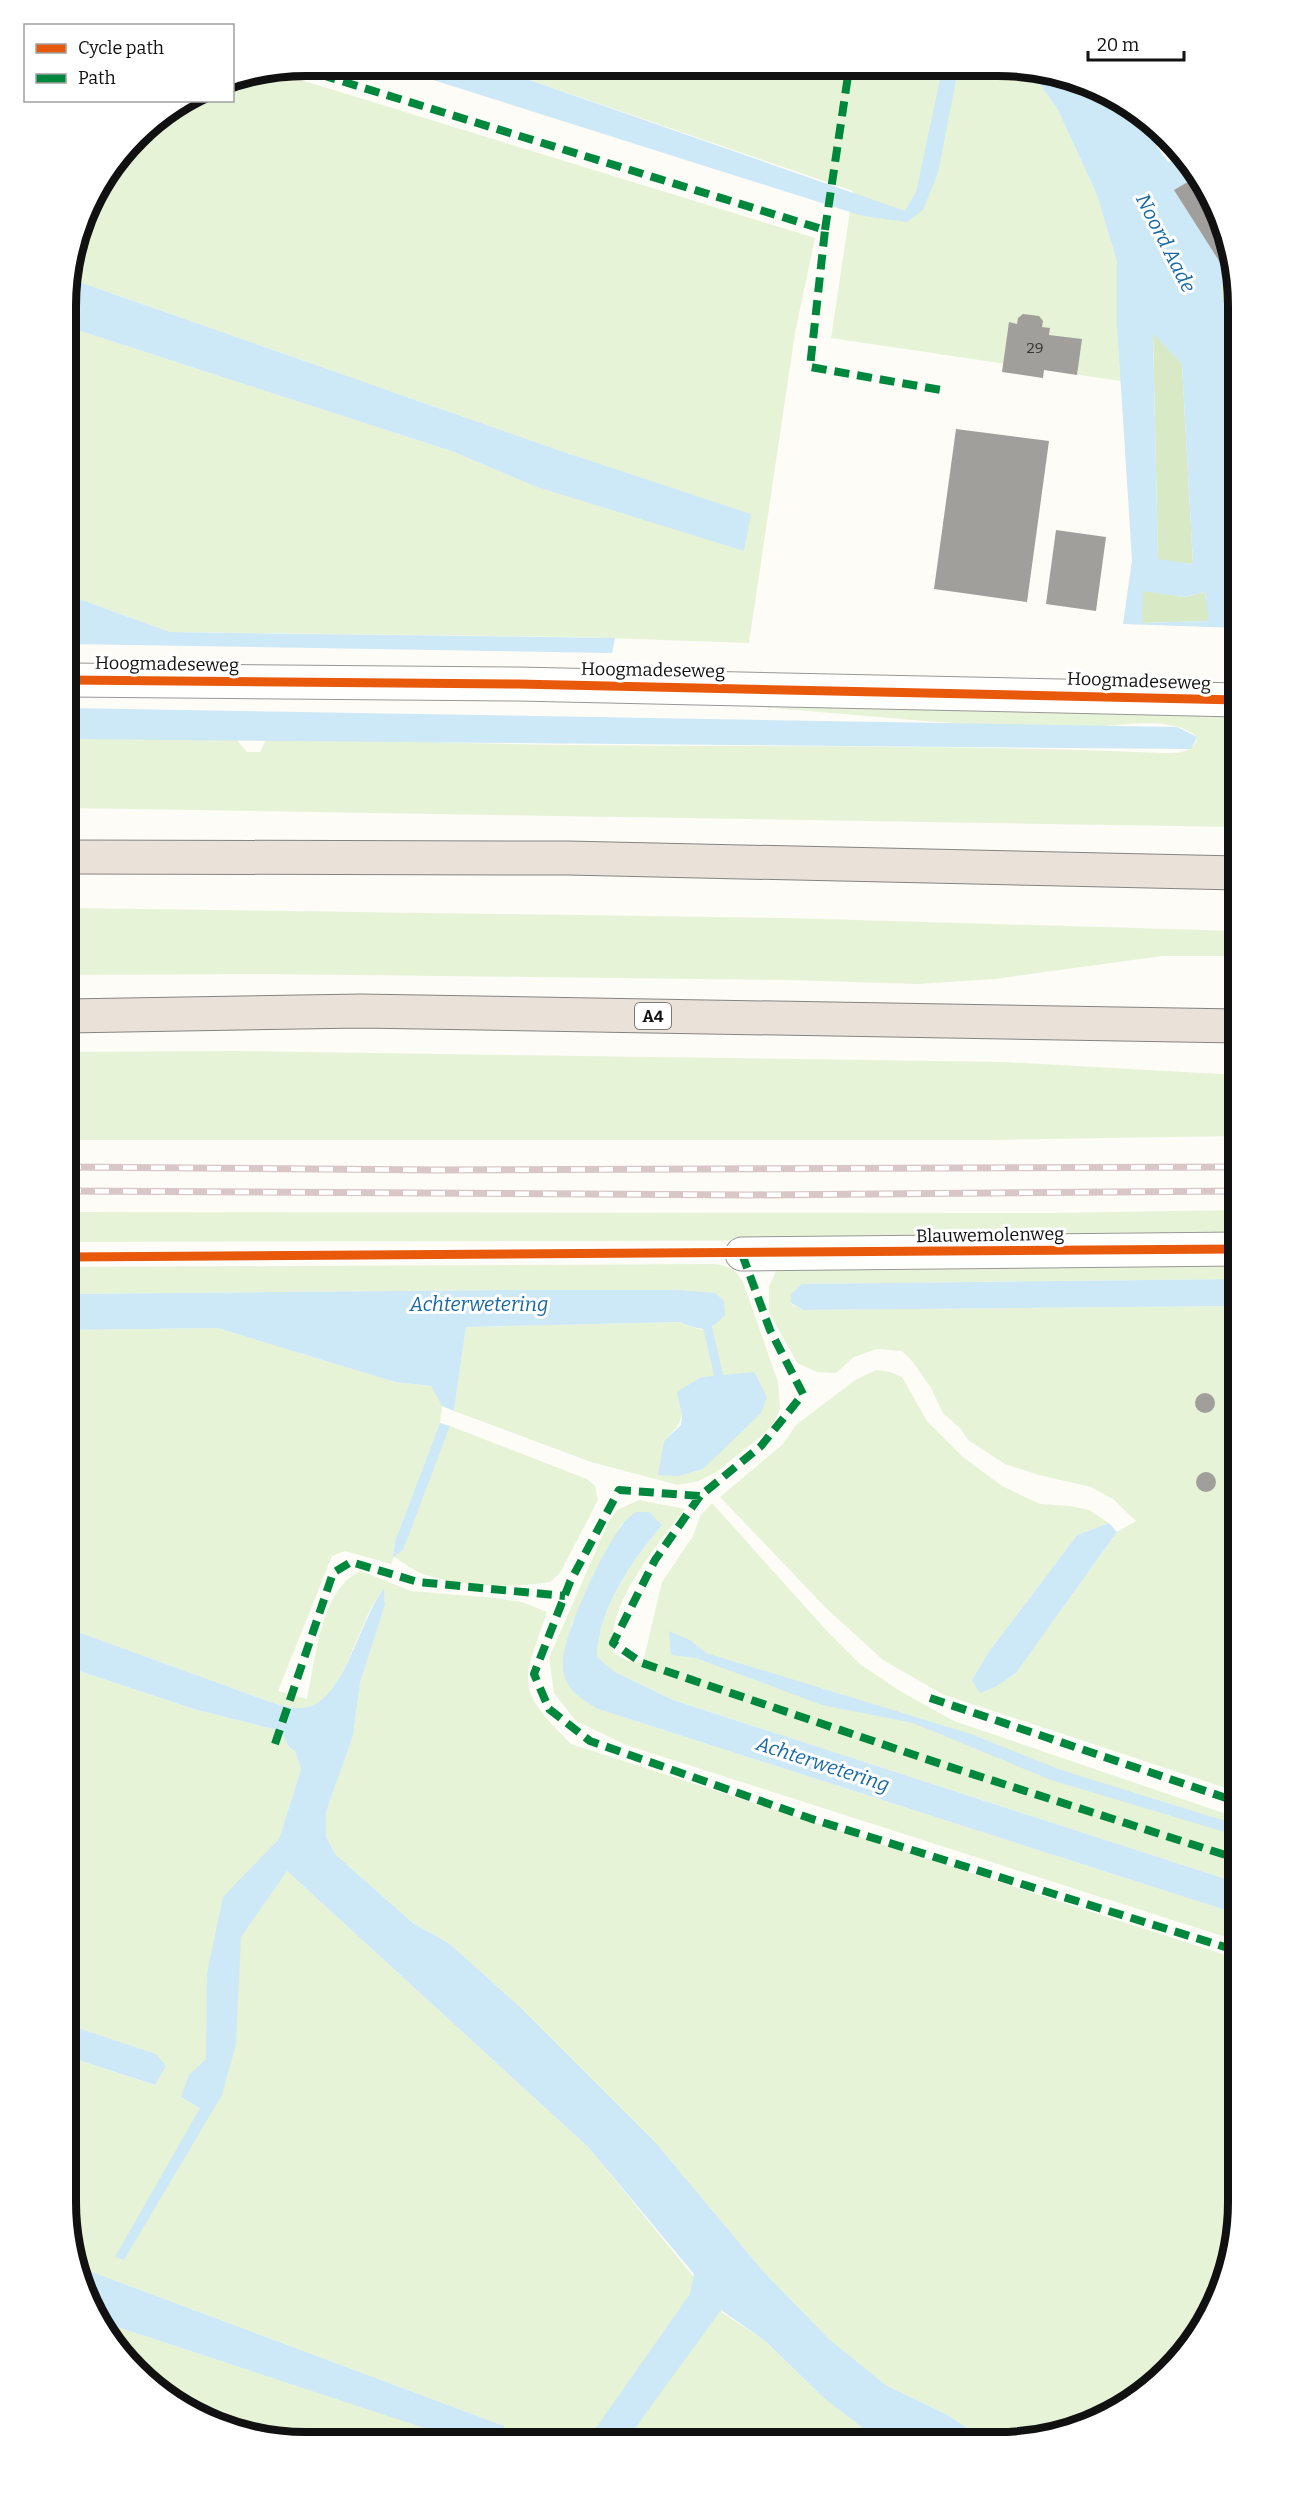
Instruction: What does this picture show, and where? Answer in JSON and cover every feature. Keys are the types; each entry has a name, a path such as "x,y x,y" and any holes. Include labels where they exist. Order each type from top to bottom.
{"highway":[{"path":"76,857 568,858 1228,873"},
{"name":"A4","path":"76,1016 361,1011 1228,1026"}],"street":[{"name":"Hoogmadeseweg","path":"76,680 518,684 1228,700"},
{"name":"Blauwemolenweg","path":"742,1254 1228,1249"}],"green space":[{"path":"518,76 997,76 1037,80 1058,110 1097,195 1117,262 1121,381 831,338 853,191"},
{"path":"291,77 815,238 795,333 749,643 577,637 170,632 76,598 76,330 454,452 534,486 744,550 750,514 558,450 78,281 84,247 107,192 144,144 179,115 201,102 234,102 234,89 247,84"},
{"path":"1226,284 1228,334 1221,287"},
{"path":"1153,333 1182,364 1193,564 1158,560"},
{"path":"1142,590 1184,597 1205,592 1209,621 1142,623"},
{"path":"762,707 1223,716 1228,720 1228,827 76,808 76,733 230,732 247,752 260,752 268,735 491,744 937,747 1165,753 1188,750 1197,737 1176,726 1151,723 1058,727 931,721"},
{"path":"76,908 789,918 1228,931 1228,956 1162,956 995,979 917,984 790,980 261,974 76,975"},
{"path":"237,1051 1005,1062 1228,1074 1228,1136 991,1140 76,1140 76,1052"},
{"path":"1228,1210 1228,1237 1053,1240 76,1242 76,1212 1051,1213"},
{"path":"1228,1261 1228,1279 802,1284 791,1294 791,1304 803,1310 1228,1306 1228,1789 942,1694 883,1660 826,1608 720,1497 782,1445 796,1425 855,1380 876,1370 902,1377 927,1421 963,1457 1002,1486 1040,1504 1089,1510 1109,1523 1077,1535 988,1653 972,1680 997,1686 1016,1673 1117,1532 1136,1521 1113,1499 1091,1487 1039,1475 1005,1464 968,1440 961,1429 943,1413 931,1388 913,1362 902,1351 877,1349 854,1357 836,1373 817,1372 797,1363 769,1312 769,1287 776,1271 793,1265"},
{"path":"722,1265 734,1270 743,1282 778,1382 780,1408 776,1419 765,1433 715,1473 698,1481 678,1485 591,1462 454,1411 466,1327 679,1322 701,1330 714,1327 520,1290 76,1294 76,1267","holes":["754,1373 703,1469 679,1476 664,1441 679,1424 681,1409 678,1392 701,1377"]},
{"path":"217,1328 395,1382 431,1386 442,1406 440,1423 395,1541 393,1556 450,1426 587,1479 595,1486 598,1500 560,1573 550,1582 504,1586 472,1584 422,1574 394,1557 391,1564 345,1551 332,1556 278,1691 307,1699 317,1646 328,1609 347,1580 361,1571 411,1591 522,1602 547,1612 529,1671 528,1684 532,1696 540,1710 571,1744 1228,1956 1226,2232 1220,2262 1204,2304 1189,2330 1160,2365 1125,2394 1099,2409 1057,2425 1027,2431 973,2432 946,2414 887,2386 829,2339 763,2271 655,2142 520,2007 450,1944 413,1923 336,1855 326,1837 326,1812 353,1736 360,1683 385,1605 384,1590 375,1602 340,1677 329,1693 316,1704 301,1708 273,1703 76,1631 76,1330"},
{"path":"639,1500 685,1509 636,1576 617,1614 613,1633 613,1652 626,1660 639,1662 644,1658 662,1582 693,1536 700,1516 712,1503 826,1630 860,1664 900,1691 954,1721 1228,1815 1228,1880 673,1700 615,1672 597,1657 603,1622 629,1570 662,1525 622,1523 593,1577 571,1626 598,1709 1228,1911 1228,1938 626,1745 576,1721 554,1693 549,1658 608,1523 617,1510"},
{"path":"76,1670 197,1710 281,1731 289,1747 295,1751 301,1769 279,1839 287,1871 589,2148 723,2313 764,2340 825,2399 868,2432 504,2432 504,2426 87,2270 78,2232 76,2202 76,2059 154,2085 156,2054 76,2027"},
{"path":"112,2325 441,2432 292,2432 247,2425 205,2409 179,2394 144,2365"}],"water":[{"path":"420,76 518,76 905,211 916,192 941,76 957,76 938,173 923,210 907,222 863,216"},
{"name":"Noord Aade","path":"1037,80 1057,84 1099,100 1125,115 1146,131 1168,162 1174,160 1189,179 1204,205 1220,247 1226,277 1226,284 1221,287 1228,334 1228,628 1123,624 1132,560 1117,324 1117,262 1097,195 1058,110","holes":["1153,334 1182,364 1193,564 1158,559","1143,591 1184,597 1205,592 1208,621 1142,623"]},
{"path":"78,281 558,450 751,514 744,551 534,486 454,452 76,330"},
{"path":"76,598 170,632 615,638 612,653 76,644"},
{"path":"76,708 1177,727 1197,737 1191,749 76,739"},
{"path":"1228,1279 1228,1306 803,1310 791,1303 791,1294 802,1284"},
{"path":"679,1290 715,1293 724,1301 725,1315 709,1328 704,1329 679,1322 466,1327 454,1411 442,1406 431,1386 395,1382 217,1328 76,1330 76,1294"},
{"path":"754,1372 767,1397 761,1413 703,1469 679,1476 658,1475 664,1441 681,1425 682,1417 677,1392 701,1377"},
{"path":"440,1423 450,1426 403,1550 393,1557 395,1541"},
{"path":"636,1512 649,1512 662,1525 639,1554 619,1586 603,1621 597,1657 615,1672 673,1700 1228,1880 1228,1911 598,1709 575,1693 567,1683 563,1669 564,1656 575,1617 594,1573 614,1537 628,1518"},
{"path":"1109,1523 1117,1532 1016,1673 997,1686 980,1693 972,1680 988,1653 1077,1535"},
{"path":"384,1589 385,1605 360,1683 353,1736 326,1812 326,1837 336,1855 413,1923 450,1944 520,2007 655,2142 763,2271 829,2339 887,2386 946,2414 973,2432 868,2432 825,2399 764,2340 721,2310 632,2432 593,2432 690,2294 694,2274 589,2148 287,1871 241,1937 236,2044 222,2095 124,2260 115,2257 200,2108 181,2097 189,2075 206,2059 207,1973 223,1897 279,1839 301,1769 295,1751 289,1747 281,1731 197,1710 76,1670 76,1631 273,1703 301,1708 316,1704 329,1693 350,1658 375,1602"},
{"path":"669,1631 690,1640 706,1653 971,1734 1058,1769 1228,1822 1228,1833 1051,1780 913,1723 822,1705 696,1658 671,1655"},
{"path":"76,2027 156,2054 166,2066 155,2085 76,2059"},
{"path":"87,2270 504,2426 504,2432 437,2432 112,2325 100,2304"}],"building":[{"path":"1190,181 1210,219 1220,247 1224,269 1174,190"},
{"path":"1023,314 1039,316 1043,321 1042,327 1050,328 1049,335 1082,339 1077,375 1044,370 1043,378 1002,372 1009,322 1017,324 1018,318"},
{"path":"956,429 1049,441 1027,602 934,589"},
{"path":"1056,530 1106,537 1096,611 1046,604"},
{"path":"1205,1393 1212,1396 1215,1403 1212,1410 1205,1413 1198,1410 1195,1403 1198,1396"},
{"path":"1206,1472 1213,1475 1216,1482 1213,1489 1206,1492 1199,1489 1196,1482 1199,1475"}],"waterway":[{"name":"Achterwetering","path":"705,1317 721,1385"}],"railway":[{"path":"76,1167 436,1170 1228,1167"},
{"path":"76,1191 748,1195 1228,1191"}],"marked path":[{"path":"325,76 825,230 810,367 941,390"},
{"path":"825,230 848,76"},
{"path":"742,1254 770,1330 803,1394 761,1446 700,1496 619,1490 570,1582 534,1674 549,1709 590,1741 815,1820 1228,1948"},
{"path":"700,1496 655,1560 613,1643 642,1663 944,1765 1228,1856"},
{"path":"275,1744 333,1573 351,1562 418,1582 565,1596"},
{"path":"930,1698 1228,1799"}],"cycle path":[{"path":"76,680 518,684 1228,700"},
{"path":"76,1257 1228,1249"}]}
